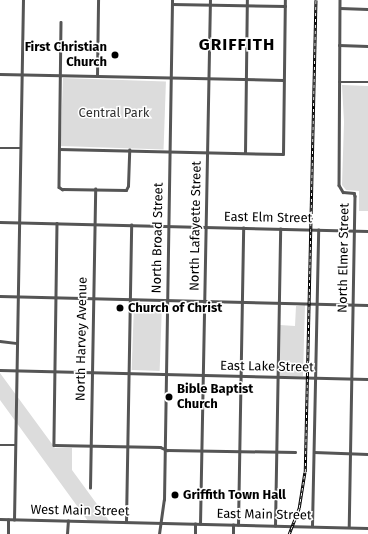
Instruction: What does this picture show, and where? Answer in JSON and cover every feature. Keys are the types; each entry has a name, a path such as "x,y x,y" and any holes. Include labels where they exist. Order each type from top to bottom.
{"street":[{"path":"14,520 23,0"},
{"path":"97,76 98,0"},
{"name":"North Lafayette Street","path":"200,524 210,0"},
{"path":"245,153 248,0"},
{"path":"59,149 283,154 285,0"},
{"name":"North Elmer Street","path":"340,0 339,185 343,192 353,193 355,195 349,527"},
{"path":"172,2 285,6"},
{"name":"North Broad Street","path":"159,534 164,500 172,2"},
{"path":"340,8 368,8"},
{"path":"61,22 58,184 60,188 128,189 129,150"},
{"path":"339,45 368,46"},
{"path":"0,74 284,80"},
{"path":"339,82 368,82"},
{"path":"0,148 21,148"},
{"name":"North Harvey Avenue","path":"90,488 95,189"},
{"name":"East Elm Street","path":"0,222 368,231"},
{"path":"57,223 54,445 183,450 295,452"},
{"path":"126,522 132,225"},
{"path":"238,525 243,228"},
{"path":"275,526 280,229"},
{"path":"312,526 318,230"},
{"path":"0,296 368,305"},
{"path":"0,341 17,343"},
{"name":"East Lake Street","path":"0,370 368,379"},
{"path":"0,445 16,445"},
{"path":"314,452 368,454"},
{"name":"West Main Street","path":"0,519 160,523"},
{"path":"8,520 8,534"},
{"path":"67,534 68,521"},
{"name":"East Main Street","path":"160,523 368,528"},
{"path":"195,534 196,524"},
{"path":"233,525 233,534"}],"green space":[{"name":"Central Park","path":"63,78 166,82 164,150 61,146"},
{"path":"342,85 368,86 368,211 359,211 359,191 346,190 342,185 344,122"},
{"path":"134,303 162,304 160,371 132,370"},
{"path":"305,305 303,376 279,376 280,325 295,326 296,306"},
{"path":"0,373 55,448 72,448 72,470 110,522 88,521 0,400"}],"railway":[{"path":"289,534 299,508 305,472 316,0"}],"place":[{"name":"First Christian Church","path":"115,55"},
{"name":"Church of Christ","path":"120,308"},
{"name":"Bible Baptist Church","path":"169,397"},
{"name":"Griffith Town Hall","path":"175,495"}],"district":[{"name":"GRIFFITH","path":"237,45"}]}
